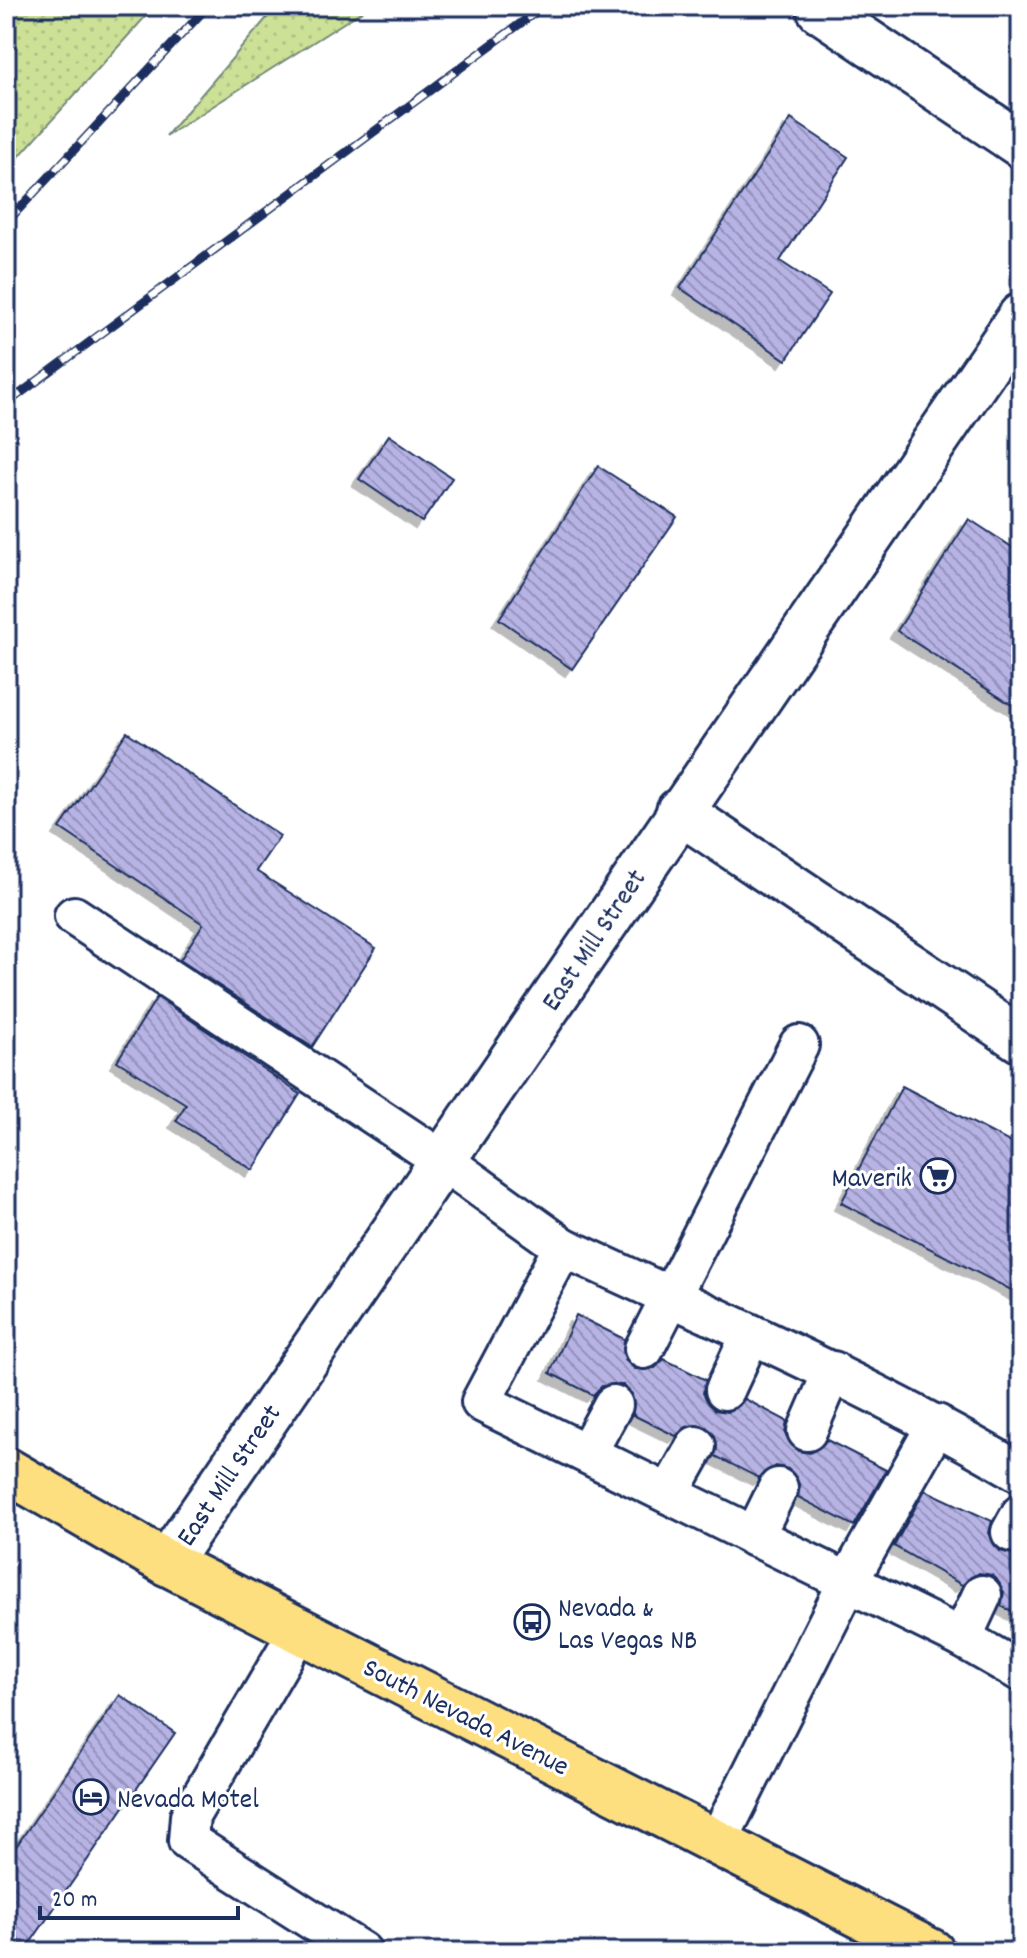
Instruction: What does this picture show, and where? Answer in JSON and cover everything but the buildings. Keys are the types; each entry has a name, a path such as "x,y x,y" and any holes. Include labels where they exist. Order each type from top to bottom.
{"main road":[{"name":"South Nevada Avenue","path":"6,1470 167,1563 932,1952"}],"street":[{"path":"820,10 1021,145"},
{"name":"East Mill Street","path":"167,1563 679,811 1021,316"},
{"path":"679,811 1021,1040"}],"lane":[{"path":"74,916 442,1160 563,1247 833,1371 937,1424 1021,1473"},
{"path":"644,1349 799,1045"},
{"path":"563,1247 481,1402 588,1451 847,1584 962,1638 1021,1672"},
{"path":"725,1390 751,1334"},
{"path":"807,1431 833,1371"},
{"path":"588,1451 613,1405"},
{"path":"717,1843 847,1584 937,1424"},
{"path":"669,1494 696,1446"},
{"path":"754,1537 778,1488"},
{"path":"962,1638 982,1595"},
{"path":"299,1630 190,1816 188,1841 362,1952"}],"green space":[{"path":"6,6 155,6 6,171"},
{"path":"277,6 370,6 166,136"}],"railway":[{"path":"6,223 208,6"},
{"path":"6,404 544,6"}],"place":[{"name":"Maverik","path":"938,1176"},
{"name":"Nevada & Las Vegas NB","path":"532,1622"},
{"name":"Nevada Motel","path":"91,1797"}]}
